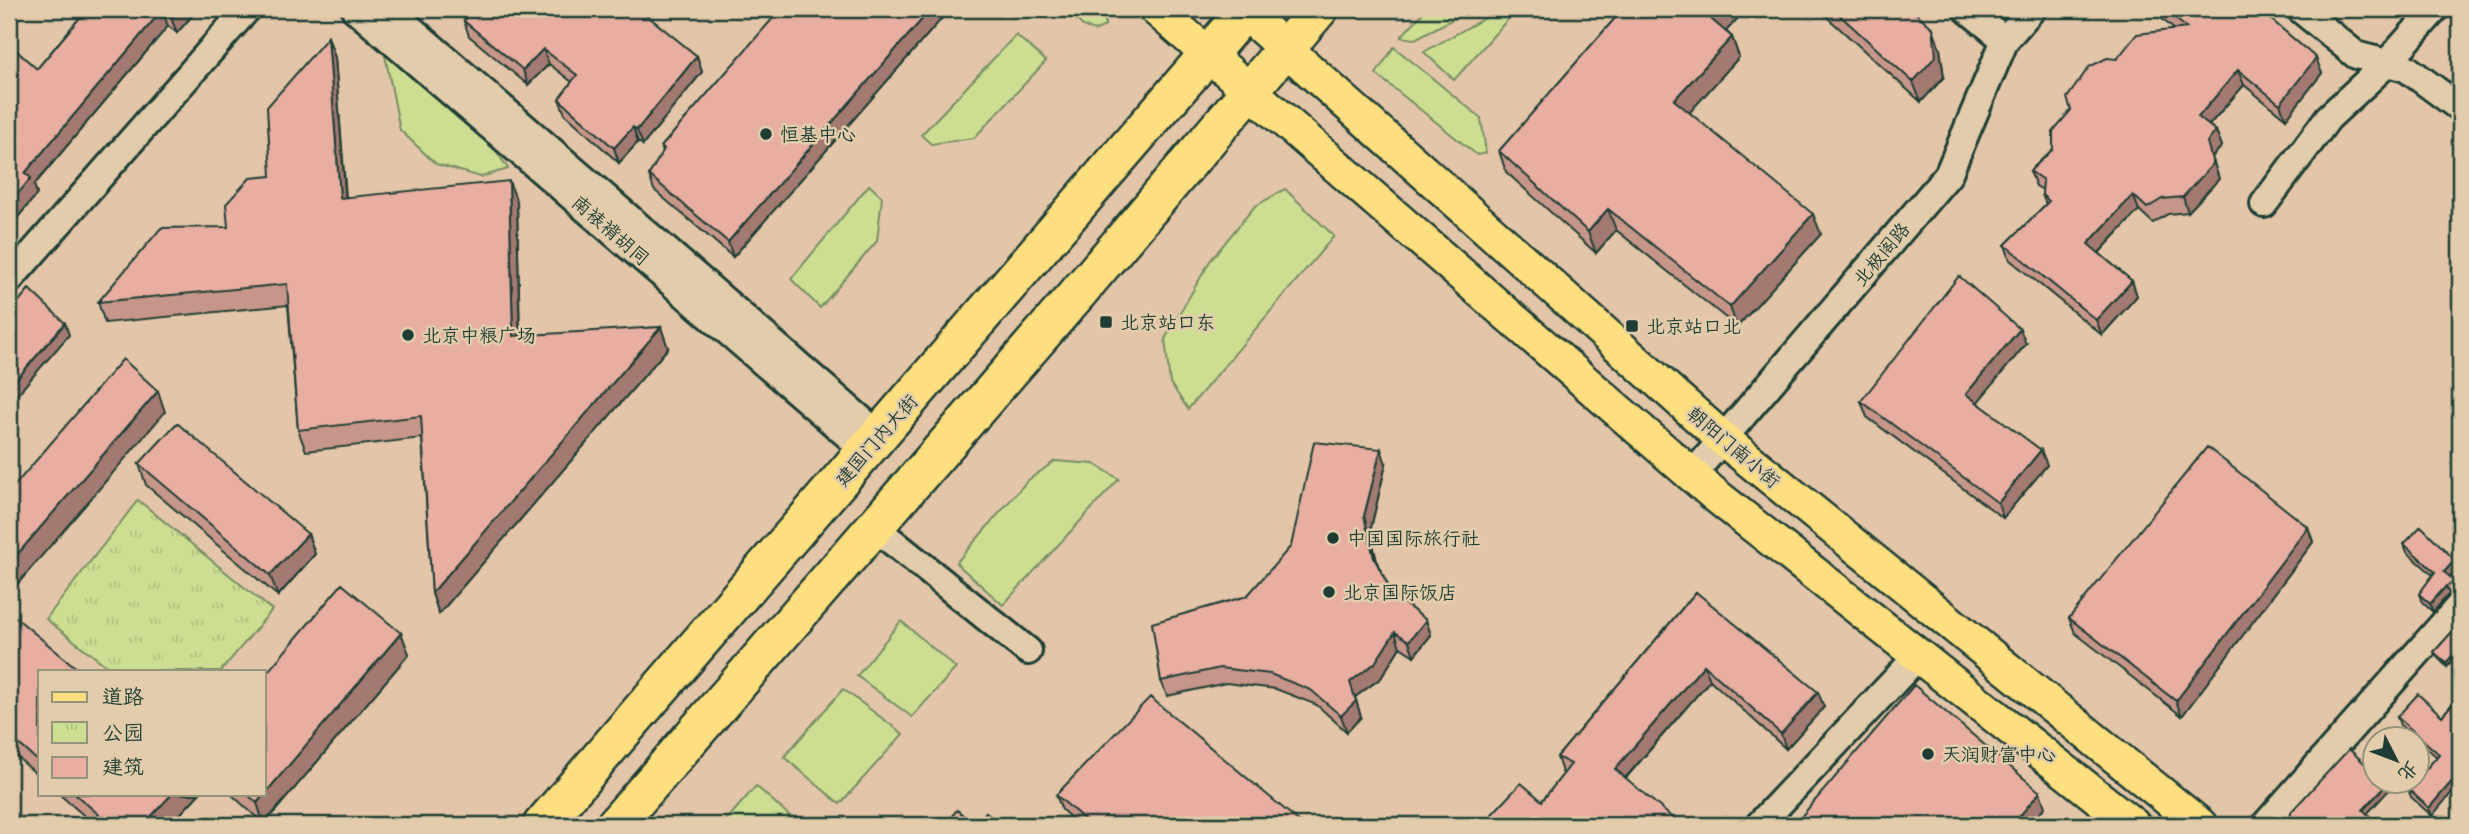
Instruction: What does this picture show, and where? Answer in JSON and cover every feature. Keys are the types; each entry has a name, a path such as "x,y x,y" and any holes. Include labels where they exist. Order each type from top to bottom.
{"highway":[{"path":"615,825 1077,294 1319,9"},
{"name":"建国门内大街","path":"542,825 1244,10"}],"main road":[{"path":"1156,9 1692,475 2133,825"},
{"name":"朝阳门南小街","path":"1244,10 1284,49 1723,439 2200,825"}],"street":[{"path":"9,280 247,9"},
{"name":"南裱褙胡同","path":"355,9 873,443"},
{"path":"388,9 873,443"},
{"path":"1967,9 2005,40"},
{"name":"北极阁路","path":"1692,475 1948,175 2005,40 2032,9"},
{"path":"2301,9 2356,55 2406,68 2460,108"},
{"path":"2264,204 2328,118 2386,63 2435,9"},
{"path":"873,526 1028,651"},
{"path":"2265,825 2460,605"},
{"path":"1759,825 1918,656"}],"green space":[{"path":"1065,9 1098,9 1105,16 1105,26 1094,31 1083,26"},
{"path":"1426,9 1472,9 1415,39 1401,37"},
{"path":"1501,9 1517,9 1454,80 1424,52"},
{"path":"1016,35 1046,61 974,138 931,144 921,135"},
{"path":"1394,47 1481,118 1486,153 1477,155 1376,74"},
{"path":"385,55 451,101 492,144 508,169 481,177 436,164 400,130"},
{"path":"869,185 882,197 877,241 820,308 791,279"},
{"path":"1285,189 1334,236 1188,409 1170,383 1165,339 1210,261 1254,207"},
{"path":"1055,461 1094,464 1119,479 1003,605 956,563 1027,481"},
{"path":"138,500 272,610 222,670 112,670 46,619"},
{"path":"901,621 956,668 912,717 857,676"},
{"path":"843,689 903,734 840,804 784,757"},
{"path":"756,786 800,825 722,825"}],"building":[{"path":"87,9 179,9 171,18 162,10 25,173 31,178 9,205 9,44 37,69"},
{"path":"473,9 609,9 615,14 621,9 639,9 697,56 637,130 633,127 614,148 559,99 577,75 543,49 523,70 464,21"},
{"path":"781,9 931,9 728,242 649,175 664,149 661,147"},
{"path":"1623,9 1719,9 1711,19 1732,37 1674,100 1813,214 1730,307 1608,209 1588,232 1499,151"},
{"path":"1833,9 1911,9 1933,28 1936,56 1913,82"},
{"path":"2163,9 2259,9 2316,58 2280,104 2238,70 2198,117 2216,131 2207,142 2213,164 2183,197 2162,199 2147,208 2133,195 2088,244 2132,281 2096,320 2005,245 2049,201 2042,195 2043,180 2030,171 2053,149 2053,131 2071,110 2067,98 2089,67 2107,58 2117,59 2137,34 2187,28"},
{"path":"2454,9 2460,9 2460,34"},
{"name":"北京中粮广场","path":"328,37 340,198 509,181 513,336 661,327 432,593 421,416 298,430 287,284 98,302 161,228 228,227 226,204 250,178 271,176 267,107"},
{"path":"1959,276 2020,329 1966,394 2041,450 1998,503 1861,401"},
{"path":"29,289 65,323 9,388 9,313"},
{"path":"123,359 158,391 9,564 9,492"},
{"path":"177,423 308,534 270,575 139,464"},
{"name":"北京国际饭店","path":"1314,442 1381,449 1364,516 1374,558 1393,595 1426,620 1409,641 1395,632 1375,663 1350,682 1356,701 1341,716 1311,690 1270,674 1220,668 1161,681 1152,623 1247,596 1291,546"},
{"path":"2207,447 2308,527 2176,701 2069,618"},
{"path":"2421,526 2455,560 2444,572 2456,582 2446,586 2430,604 2419,594 2435,572 2404,544"},
{"path":"342,584 401,633 266,792 266,674"},
{"path":"1696,592 1818,692 1781,734 1704,665 1615,769 1681,825 1482,825 1521,783 1542,801 1571,764 1557,757"},
{"path":"9,612 79,670 38,670 38,761 9,735"},
{"path":"2460,623 2460,647 2446,663 2434,652"},
{"name":"天润财富中心","path":"1914,685 2040,792 2012,825 1794,825"},
{"path":"2418,694 2442,716 2460,695 2460,772 2429,808 2416,796 2430,796 2430,765 2439,754 2430,746 2430,726 2407,726 2397,717"},
{"path":"1150,697 1301,823 1091,825 1056,795"},
{"path":"2349,749 2360,759 2360,796 2376,796 2363,810 2380,825 2290,825 2291,812"},
{"path":"77,796 170,796 143,825 111,825"},
{"path":"249,796 263,796 257,803"},
{"path":"957,810 975,825 944,825"},
{"path":"986,812 1001,825 975,825"}],"place":[{"name":"恒基中心","path":"766,134"},
{"name":"北京站口东","path":"1106,322"},
{"name":"北京站口北","path":"1632,326"},
{"name":"北京中粮广场","path":"408,335"},
{"name":"中国国际旅行社","path":"1333,538"},
{"name":"北京国际饭店","path":"1329,592"},
{"name":"天润财富中心","path":"1928,754"}]}
